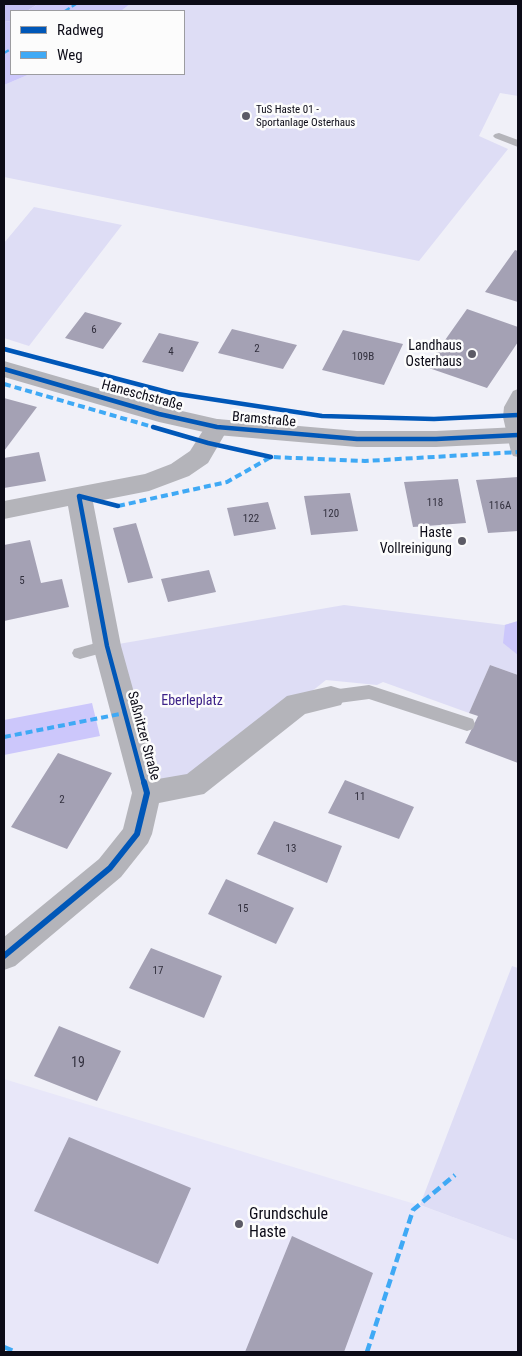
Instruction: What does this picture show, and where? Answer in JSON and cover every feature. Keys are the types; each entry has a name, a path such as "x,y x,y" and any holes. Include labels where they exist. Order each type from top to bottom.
{"street":[{"name":"Haneschstraße","path":"4,369 159,414 217,427"},
{"name":"Bramstraße","path":"217,427 357,439 517,440"},
{"path":"4,510 149,482 180,470 198,457 217,427"},
{"name":"Saßnitzer Straße","path":"4,956 110,868 137,834 146,793 107,646 79,496"},
{"name":"Saßnitzer Straße","path":"146,793 194,785 297,704 331,697"}],"lane":[{"path":"499,136 518,144"},
{"path":"517,440 510,417 511,407 518,394"},
{"path":"80,653 107,646"},
{"path":"331,697 369,692 467,724"}],"shaded area":[{"path":"4,4 38,4 29,10 10,10 10,21 4,22"},
{"path":"38,4 130,4 122,10 29,10"},
{"path":"10,21 10,75 28,75 4,85 4,22"},
{"path":"518,621 518,655 503,643 505,625"},
{"path":"92,703 100,736 4,755 4,720"},
{"name":"Grundschule Haste","path":"4,1079 428,1208 518,1241 518,1352 4,1352"}],"green space":[{"name":"TuS Haste 01 - Sportanlage Osterhaus","path":"130,4 518,4 518,96 500,93 479,136 508,149 419,261 4,177 4,85 28,75 185,75 185,10 122,10"},
{"path":"34,207 122,225 29,346 4,338 4,243"},
{"name":"Eberleplatz","path":"344,605 504,625 518,621 518,675 490,665 469,713 383,682 377,685 326,680 194,785 147,793 107,646"},
{"path":"512,966 518,968 518,1241 420,1205"}],"building":[{"path":"515,250 518,251 518,302 485,292"},
{"name":"Landhaus Osterhaus","path":"467,309 518,327 518,342 487,388 426,367"},
{"path":"85,312 122,323 103,349 65,338"},
{"path":"232,329 297,345 283,369 218,353"},
{"path":"343,330 403,344 384,385 322,370"},
{"path":"159,333 199,342 183,372 142,362"},
{"path":"4,398 37,407 4,451"},
{"path":"39,452 46,481 4,488 4,458"},
{"path":"518,477 518,531 488,533 476,480"},
{"path":"458,479 466,523 413,527 404,482"},
{"path":"350,493 358,531 311,535 304,496"},
{"path":"268,502 276,529 234,536 227,508"},
{"path":"136,523 153,578 128,583 113,528"},
{"path":"30,540 41,583 62,579 69,607 4,621 4,545"},
{"path":"209,570 216,592 168,602 161,579"},
{"path":"490,665 518,675 518,763 465,743 478,716 469,713"},
{"path":"58,753 112,773 67,849 11,827"},
{"path":"345,780 414,807 399,839 328,813"},
{"path":"274,821 342,846 327,883 257,854"},
{"path":"226,879 294,908 276,944 208,914"},
{"path":"151,948 222,976 204,1018 129,988"},
{"path":"59,1026 121,1051 97,1101 34,1076"},
{"path":"69,1137 191,1188 158,1264 34,1211"},
{"path":"292,1236 373,1273 344,1352 245,1352"}],"marked path":[{"path":"67,10 76,4"},
{"path":"4,53 10,50"},
{"path":"4,384 153,427"},
{"path":"118,506 227,482 271,457 365,461 518,452"},
{"path":"4,737 125,713"},
{"path":"367,1352 413,1210 455,1175"},
{"path":"4,1347 16,1352"}],"cycle path":[{"path":"4,349 171,393 322,416 434,419 518,415"},
{"path":"4,369 159,414 217,427 357,439 436,439 518,435"},
{"path":"153,427 208,443 271,457"},
{"path":"4,956 110,868 137,834 147,793 107,646 79,496 118,506"}],"place":[{"name":"TuS Haste 01 - Sportanlage Osterhaus","path":"246,116"},
{"name":"Landhaus Osterhaus","path":"472,354"},
{"name":"Haste Vollreinigung","path":"462,541"},
{"name":"Grundschule Haste","path":"239,1224"}]}
